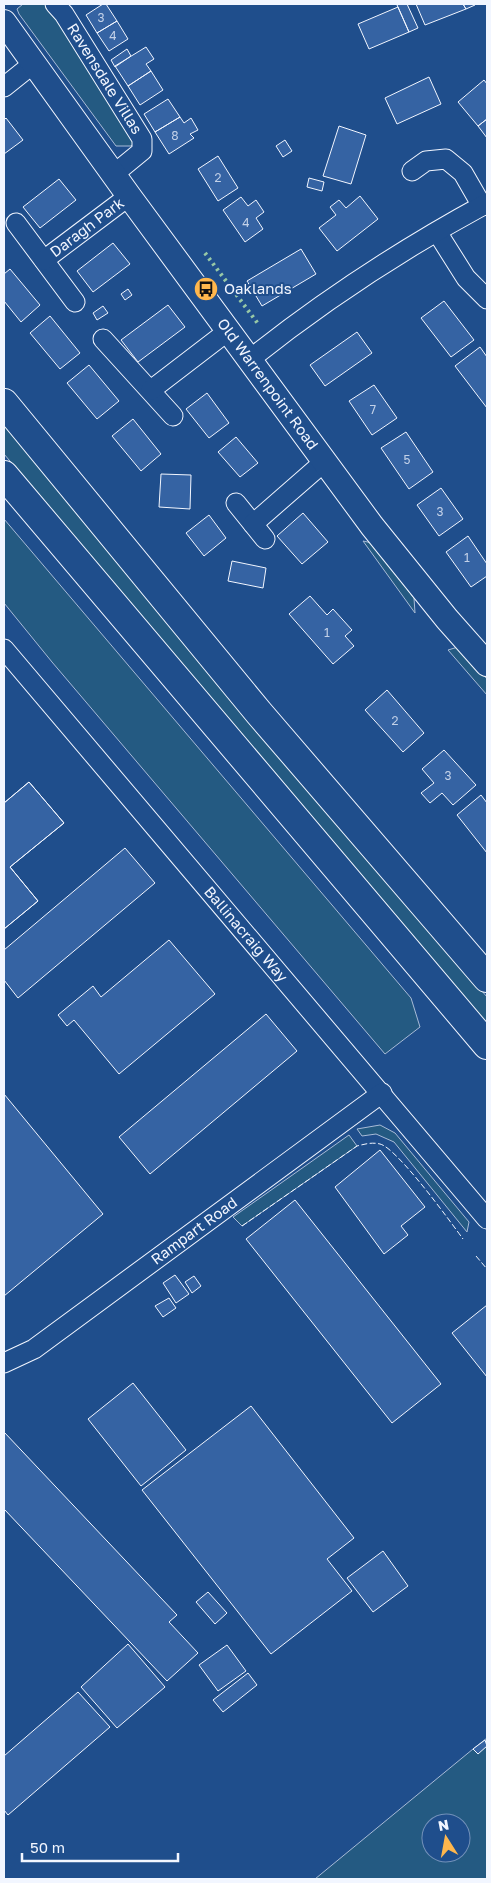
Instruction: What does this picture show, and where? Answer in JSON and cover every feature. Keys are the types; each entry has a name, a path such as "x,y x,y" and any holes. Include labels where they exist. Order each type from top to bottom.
{"highway":[{"path":"4,404 259,713 487,978"},
{"path":"4,476 487,1045"}],"street":[{"name":"Ravensdale Villas","path":"55,4 64,14 142,138 142,151 114,174"},
{"name":"Old Warrenpoint Road","path":"4,22 324,462 391,550 447,619 487,664"},
{"path":"4,87 34,63"},
{"path":"249,360 309,313 412,247 485,205 463,173 446,159 426,161 412,171"},
{"name":"Daragh Park","path":"44,260 129,196"},
{"name":"Daragh Park","path":"16,223 75,302"},
{"path":"437,232 466,278 487,299"},
{"path":"150,390 228,331"},
{"path":"103,339 173,416"},
{"path":"253,524 324,462"},
{"path":"236,503 265,539"},
{"name":"Ballinacraig Way","path":"4,649 487,1219"},
{"name":"Rampart Road","path":"4,1363 34,1349 382,1093"}],"shaded area":[{"path":"23,4 47,4 136,141 131,146 116,146 19,14 17,9"},
{"path":"4,424 487,997 487,1027 4,454"},
{"path":"4,519 411,998 420,1027 385,1054 4,603"},
{"path":"363,541 372,543 414,598 415,613"},
{"path":"458,647 487,679 487,695 448,650"},
{"path":"380,1125 395,1133 469,1222 467,1232 394,1142 376,1134 362,1136 357,1129"},
{"path":"349,1135 357,1146 242,1226 233,1217"},
{"path":"487,1738 487,1879 315,1879"}],"building":[{"path":"106,4 117,21 97,33 86,15"},
{"path":"407,4 418,28 409,32 397,5"},
{"path":"416,4 463,4 466,9 425,25"},
{"path":"463,4 475,4 475,5 466,9"},
{"path":"398,7 409,32 369,49 358,24"},
{"path":"117,21 128,39 109,51 97,33"},
{"path":"146,47 154,59 146,64 151,71 128,86 115,66"},
{"path":"127,49 131,56 115,67 111,60"},
{"path":"151,71 163,90 140,105 128,86"},
{"path":"429,77 441,104 397,124 385,98"},
{"path":"484,80 487,84 487,119 478,126 458,102"},
{"path":"168,99 180,117 155,132 144,114"},
{"path":"180,117 184,123 191,118 198,130 190,134 194,138 169,154 155,132"},
{"path":"6,118 23,140 4,154 4,120"},
{"path":"487,119 487,138 478,126"},
{"path":"339,126 366,135 351,184 323,176"},
{"path":"285,140 292,151 283,157 276,146"},
{"path":"218,156 238,188 218,201 198,169"},
{"path":"309,178 324,182 322,191 307,187"},
{"path":"59,179 76,200 40,228 23,207"},
{"path":"360,196 378,219 337,251 319,228 336,215 330,207 339,200 346,208"},
{"path":"241,197 248,206 256,200 264,212 256,218 263,229 245,242 223,210"},
{"path":"113,243 130,264 93,292 77,271"},
{"path":"301,249 316,274 262,306 247,281"},
{"path":"10,269 40,305 21,322 4,301 4,274"},
{"path":"128,289 132,295 125,300 121,294"},
{"path":"444,301 474,340 451,357 421,318"},
{"path":"168,305 185,327 138,362 121,340"},
{"path":"103,306 108,313 97,320 93,313"},
{"path":"50,316 80,353 60,369 30,333"},
{"path":"357,332 372,353 325,386 310,365"},
{"path":"480,347 487,357 487,408 455,366"},
{"path":"89,365 119,401 97,419 67,383"},
{"path":"374,385 397,418 372,435 349,401"},
{"path":"207,393 229,423 209,438 186,409"},
{"path":"133,419 161,454 141,471 112,436"},
{"path":"406,432 433,472 409,489 381,448"},
{"path":"236,437 258,463 240,477 218,452"},
{"path":"161,474 191,475 190,509 159,507"},
{"path":"441,488 463,519 439,536 417,505"},
{"path":"303,513 328,542 302,564 277,536"},
{"path":"209,515 226,538 204,556 186,533"},
{"path":"468,536 487,564 487,576 471,587 446,552"},
{"path":"232,561 266,568 263,588 228,581"},
{"path":"310,596 327,615 333,609 352,630 345,636 354,646 333,664 289,614"},
{"path":"387,690 424,733 403,752 365,710"},
{"path":"444,750 476,785 453,805 442,793 430,803 421,793 434,783 422,769"},
{"path":"29,782 64,823 10,867 38,901 4,929 4,803"},
{"path":"29,782 64,823 10,867 38,901 4,929 4,803"},
{"path":"481,795 487,803 487,853 457,815"},
{"path":"125,848 155,883 18,998 4,980 4,950"},
{"path":"169,940 215,994 119,1074 74,1020 67,1026 58,1015 93,986 101,997"},
{"path":"266,1014 297,1051 150,1174 119,1137"},
{"path":"4,1094 103,1214 4,1296"},
{"path":"380,1150 425,1207 401,1226 408,1235 384,1254 335,1187"},
{"path":"295,1200 441,1384 392,1423 246,1239"},
{"path":"175,1275 189,1294 176,1303 163,1283"},
{"path":"194,1276 201,1286 192,1293 185,1282"},
{"path":"169,1298 176,1308 163,1317 155,1306"},
{"path":"487,1305 487,1377 452,1333"},
{"path":"133,1383 186,1450 141,1486 88,1419"},
{"path":"251,1406 354,1538 327,1559 352,1591 271,1654 142,1490"},
{"path":"4,1432 177,1615 169,1622 198,1653 167,1681 4,1509"},
{"path":"383,1551 408,1586 373,1612 347,1578"},
{"path":"208,1592 227,1613 215,1624 196,1602"},
{"path":"128,1644 165,1687 117,1728 81,1687"},
{"path":"227,1645 246,1671 218,1691 199,1665"},
{"path":"248,1673 257,1685 223,1712 213,1700"},
{"path":"78,1692 110,1727 8,1815 4,1810 4,1756"},
{"path":"485,1740 487,1746 478,1754 473,1749"}],"hedge":[{"path":"205,253 259,325"}],"fence":[{"path":"242,1226 357,1146 374,1143 388,1148 398,1158 423,1186 463,1239"},
{"path":"476,1256 487,1269"}],"place":[{"name":"Oaklands","path":"206,289"}]}
